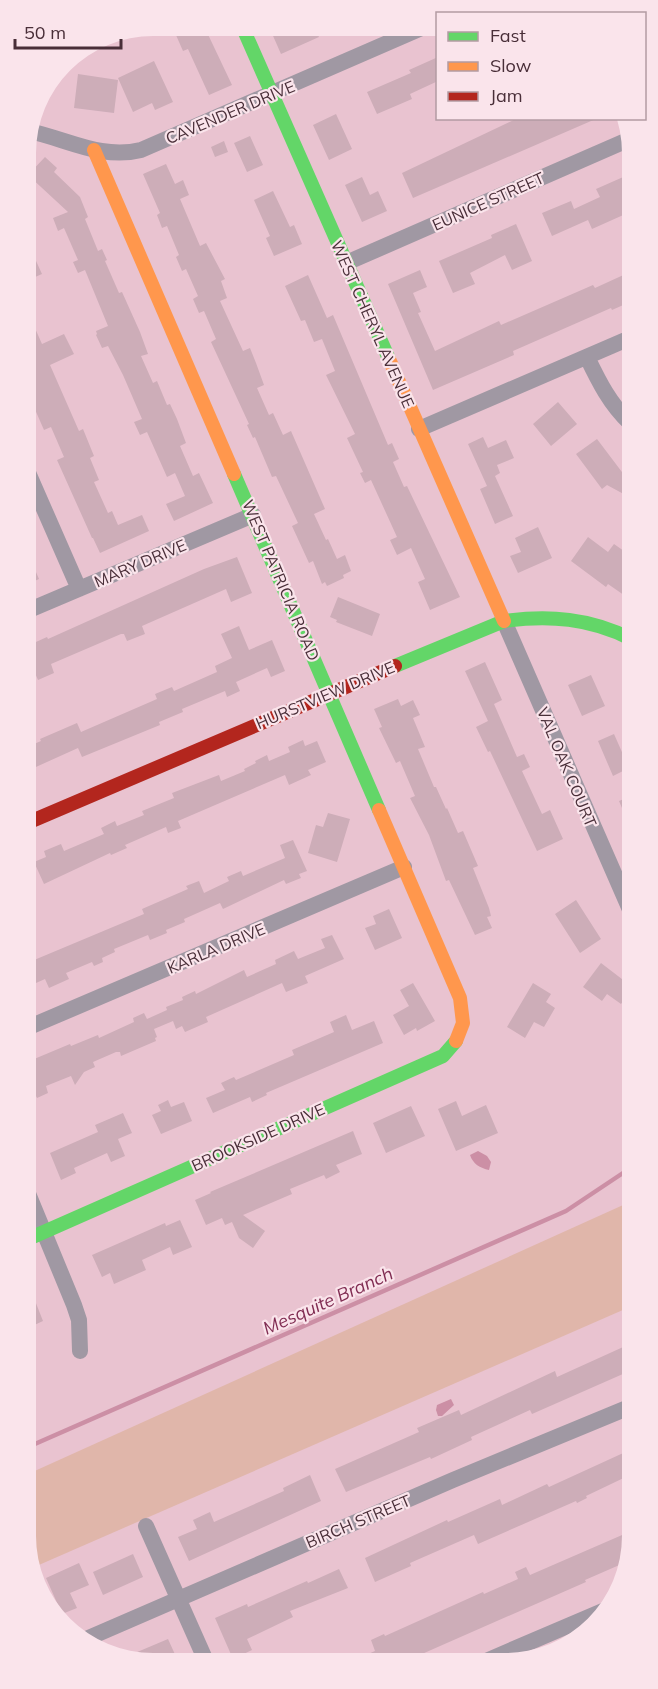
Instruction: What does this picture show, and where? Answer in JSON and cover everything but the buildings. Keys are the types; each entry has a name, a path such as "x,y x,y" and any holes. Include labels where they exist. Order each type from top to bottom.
{"street":[{"name":"WEST CHERYL AVENUE","path":"246,36 504,621"},
{"name":"CAVENDER DRIVE","path":"38,134 108,153 126,154 141,150 403,36"},
{"name":"EUNICE STREET","path":"346,263 621,143"},
{"name":"WEST PATRICIA ROAD","path":"94,150 253,515 464,1012"},
{"path":"419,429 622,342"},
{"path":"587,357 601,387 622,415"},
{"path":"36,491 79,588"},
{"name":"MARY DRIVE","path":"36,607 253,515"},
{"name":"HURSTVIEW DRIVE","path":"36,819 329,693 504,621 532,616 577,619 622,635"},
{"name":"VAL OAK COURT","path":"504,621 622,891"},
{"name":"KARLA DRIVE","path":"36,1024 404,867"},
{"name":"BROOKSIDE DRIVE","path":"36,1234 443,1056 456,1043 463,1027 464,1012"},
{"path":"36,1212 79,1320 80,1351"},
{"name":"BIRCH STREET","path":"93,1636 453,1480 622,1410"},
{"path":"146,1526 202,1653"},
{"path":"505,1653 589,1617"}],"shaded area":[{"path":"478,1151 487,1156 491,1162 489,1170 477,1165 471,1158 470,1155"},
{"path":"622,1206 622,1310 40,1565 36,1536 36,1470"},
{"path":"451,1399 454,1405 442,1416 438,1416 437,1405"}],"waterway":[{"name":"Mesquite Branch","path":"36,1443 566,1211 622,1174"}],"traffic: fast":[{"path":"246,36 389,359"},
{"path":"234,474 379,810"},
{"path":"395,666 504,621 537,618 569,620 600,626 622,635"},
{"path":"36,1235 443,1056 456,1041"}],"traffic: slow":[{"path":"94,150 234,474"},
{"path":"389,359 504,621"},
{"path":"379,810 460,998 463,1023 456,1041"}],"traffic: jam":[{"path":"36,819 395,666"}]}
